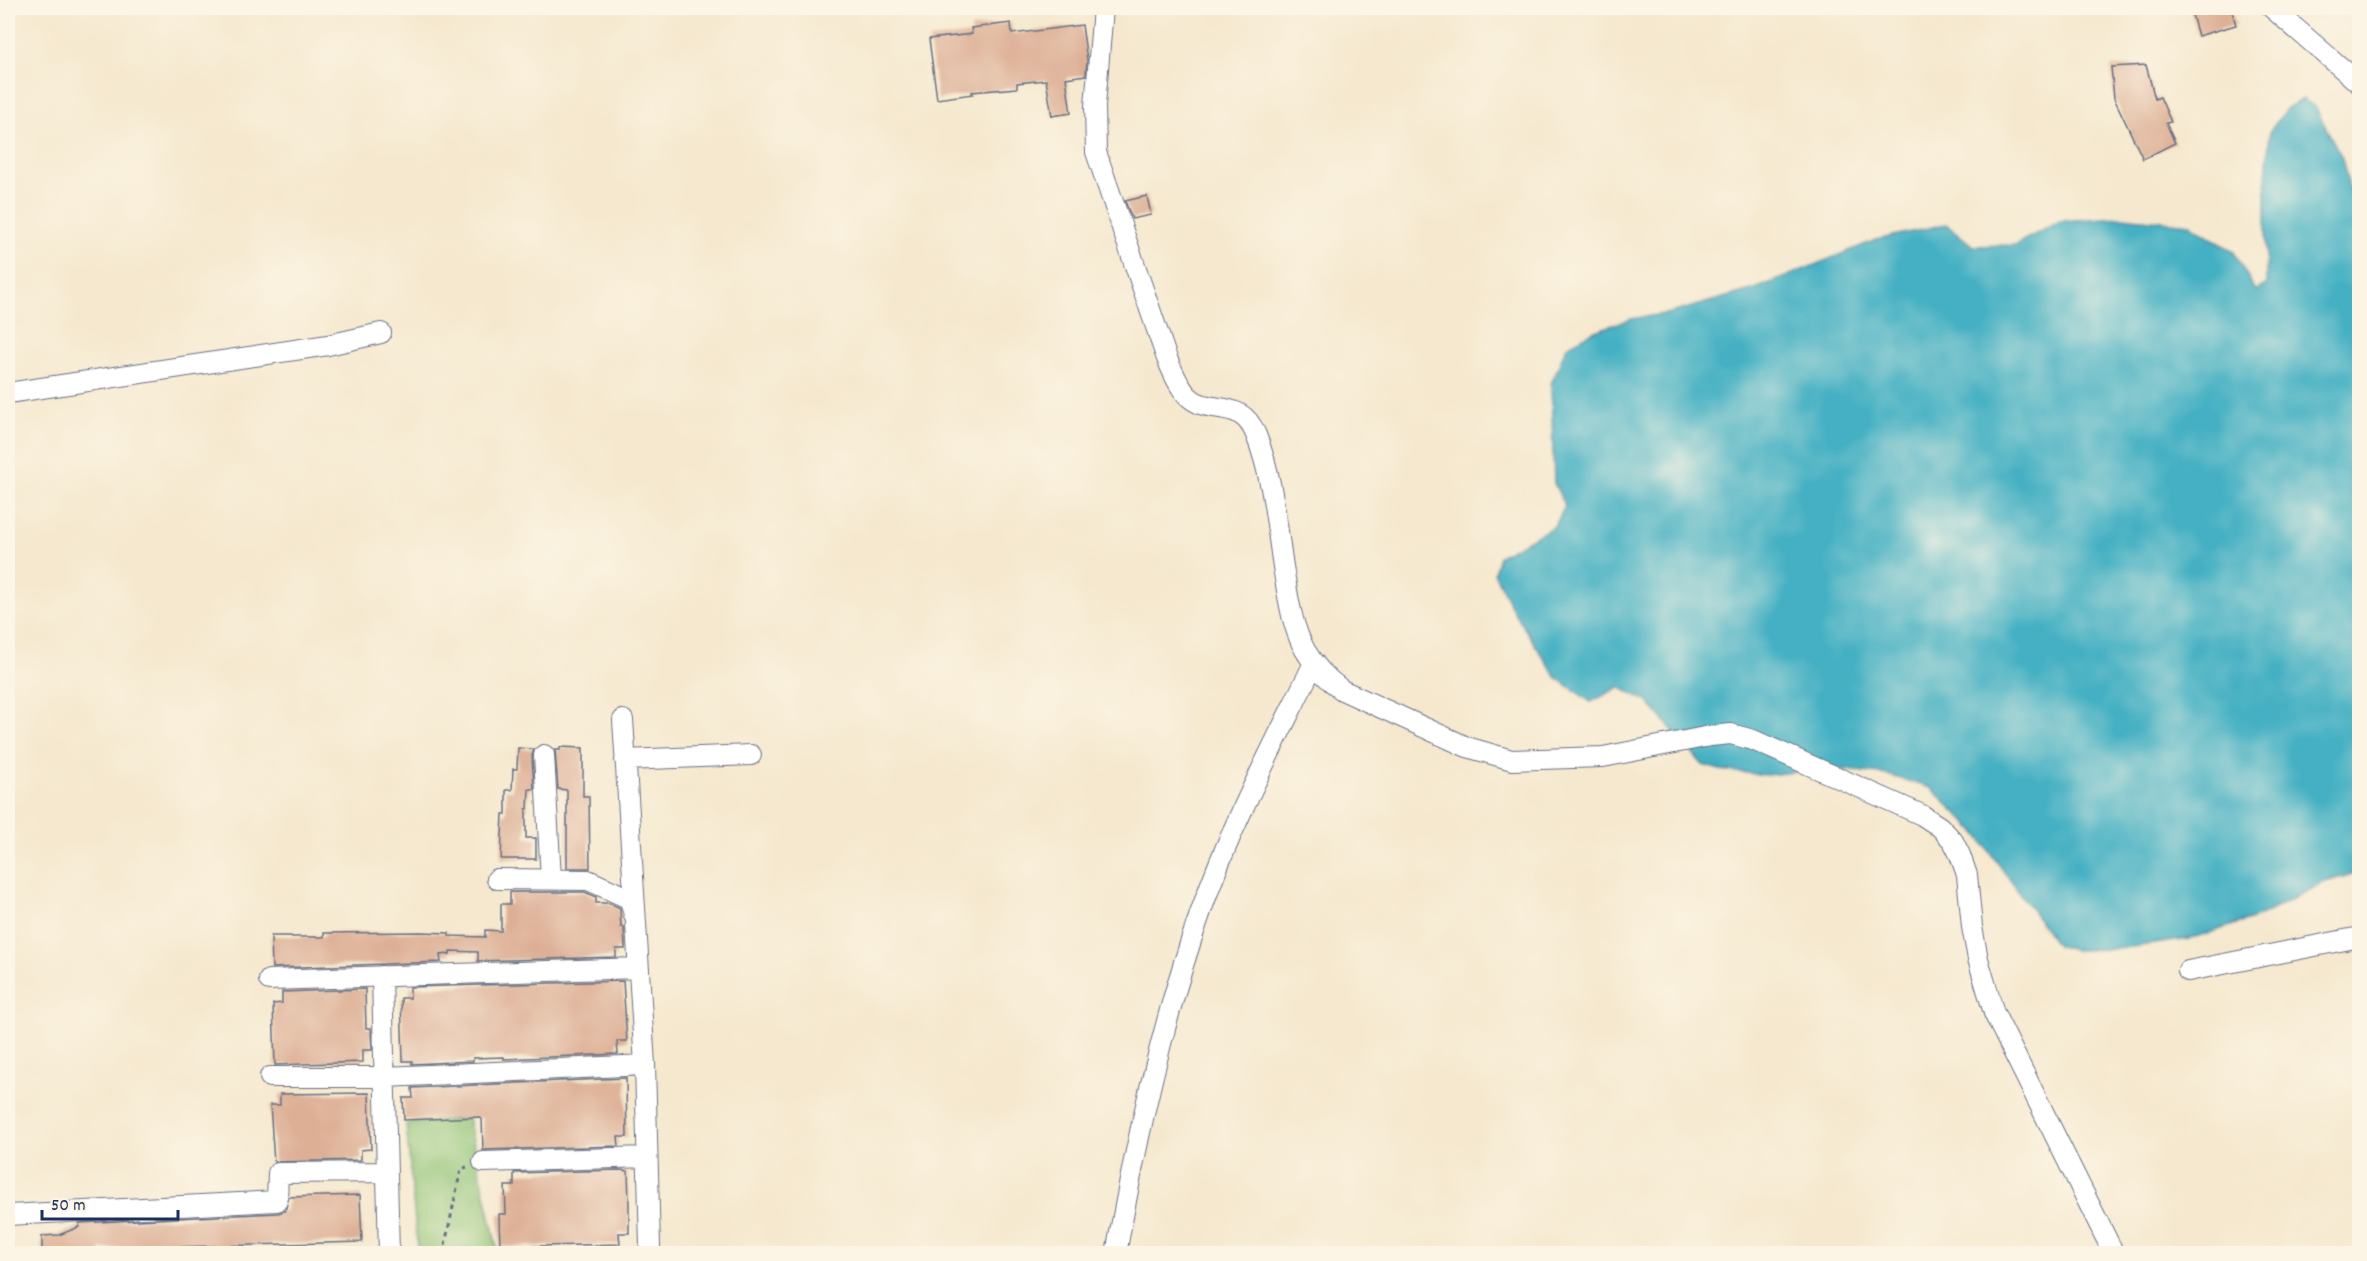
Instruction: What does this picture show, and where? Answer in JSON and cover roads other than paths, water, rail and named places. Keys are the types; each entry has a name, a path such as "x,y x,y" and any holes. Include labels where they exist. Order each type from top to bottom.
{"street":[{"path":"1103,8 1095,106 1096,152 1166,356 1178,382 1189,397 1200,404 1234,410 1245,418 1255,432 1265,462 1289,605 1296,630 1314,663 1329,680 1342,690 1467,747 1494,756 1512,760 1602,757 1731,734 1753,740 1912,811 1940,827 1953,841 1967,875 1978,959 1994,1013 2114,1254"},
{"path":"2272,8 2360,84"},
{"path":"8,393 328,345 381,333"},
{"path":"1116,1254 1130,1175 1153,1075 1178,979 1201,909 1233,828 1314,663"},
{"path":"622,720 645,1065 650,1246 647,1254"},
{"path":"544,754 551,879"},
{"path":"625,760 751,755"},
{"path":"497,879 588,880 630,899 637,926"},
{"path":"2188,971 2360,937"},
{"path":"269,980 639,968"},
{"path":"382,976 389,1254"},
{"path":"270,1077 385,1077 645,1065"},
{"path":"483,1162 647,1157"},
{"path":"8,1215 277,1201 278,1173 387,1172"}],"water":[{"path":"2303,99 2315,107 2342,158 2354,209 2360,219 2359,872 2325,882 2258,917 2190,939 2117,949 2074,950 2057,945 1974,830 1931,788 1888,775 1834,768 1766,775 1720,770 1703,765 1647,701 1619,687 1591,702 1556,677 1514,612 1494,573 1499,556 1555,526 1565,506 1554,483 1551,384 1567,346 1595,331 1631,319 1671,313 1758,288 1876,240 1946,224 1973,246 2015,245 2060,221 2122,217 2190,224 2234,252 2255,291 2266,285 2266,177 2270,131 2287,108"}]}
